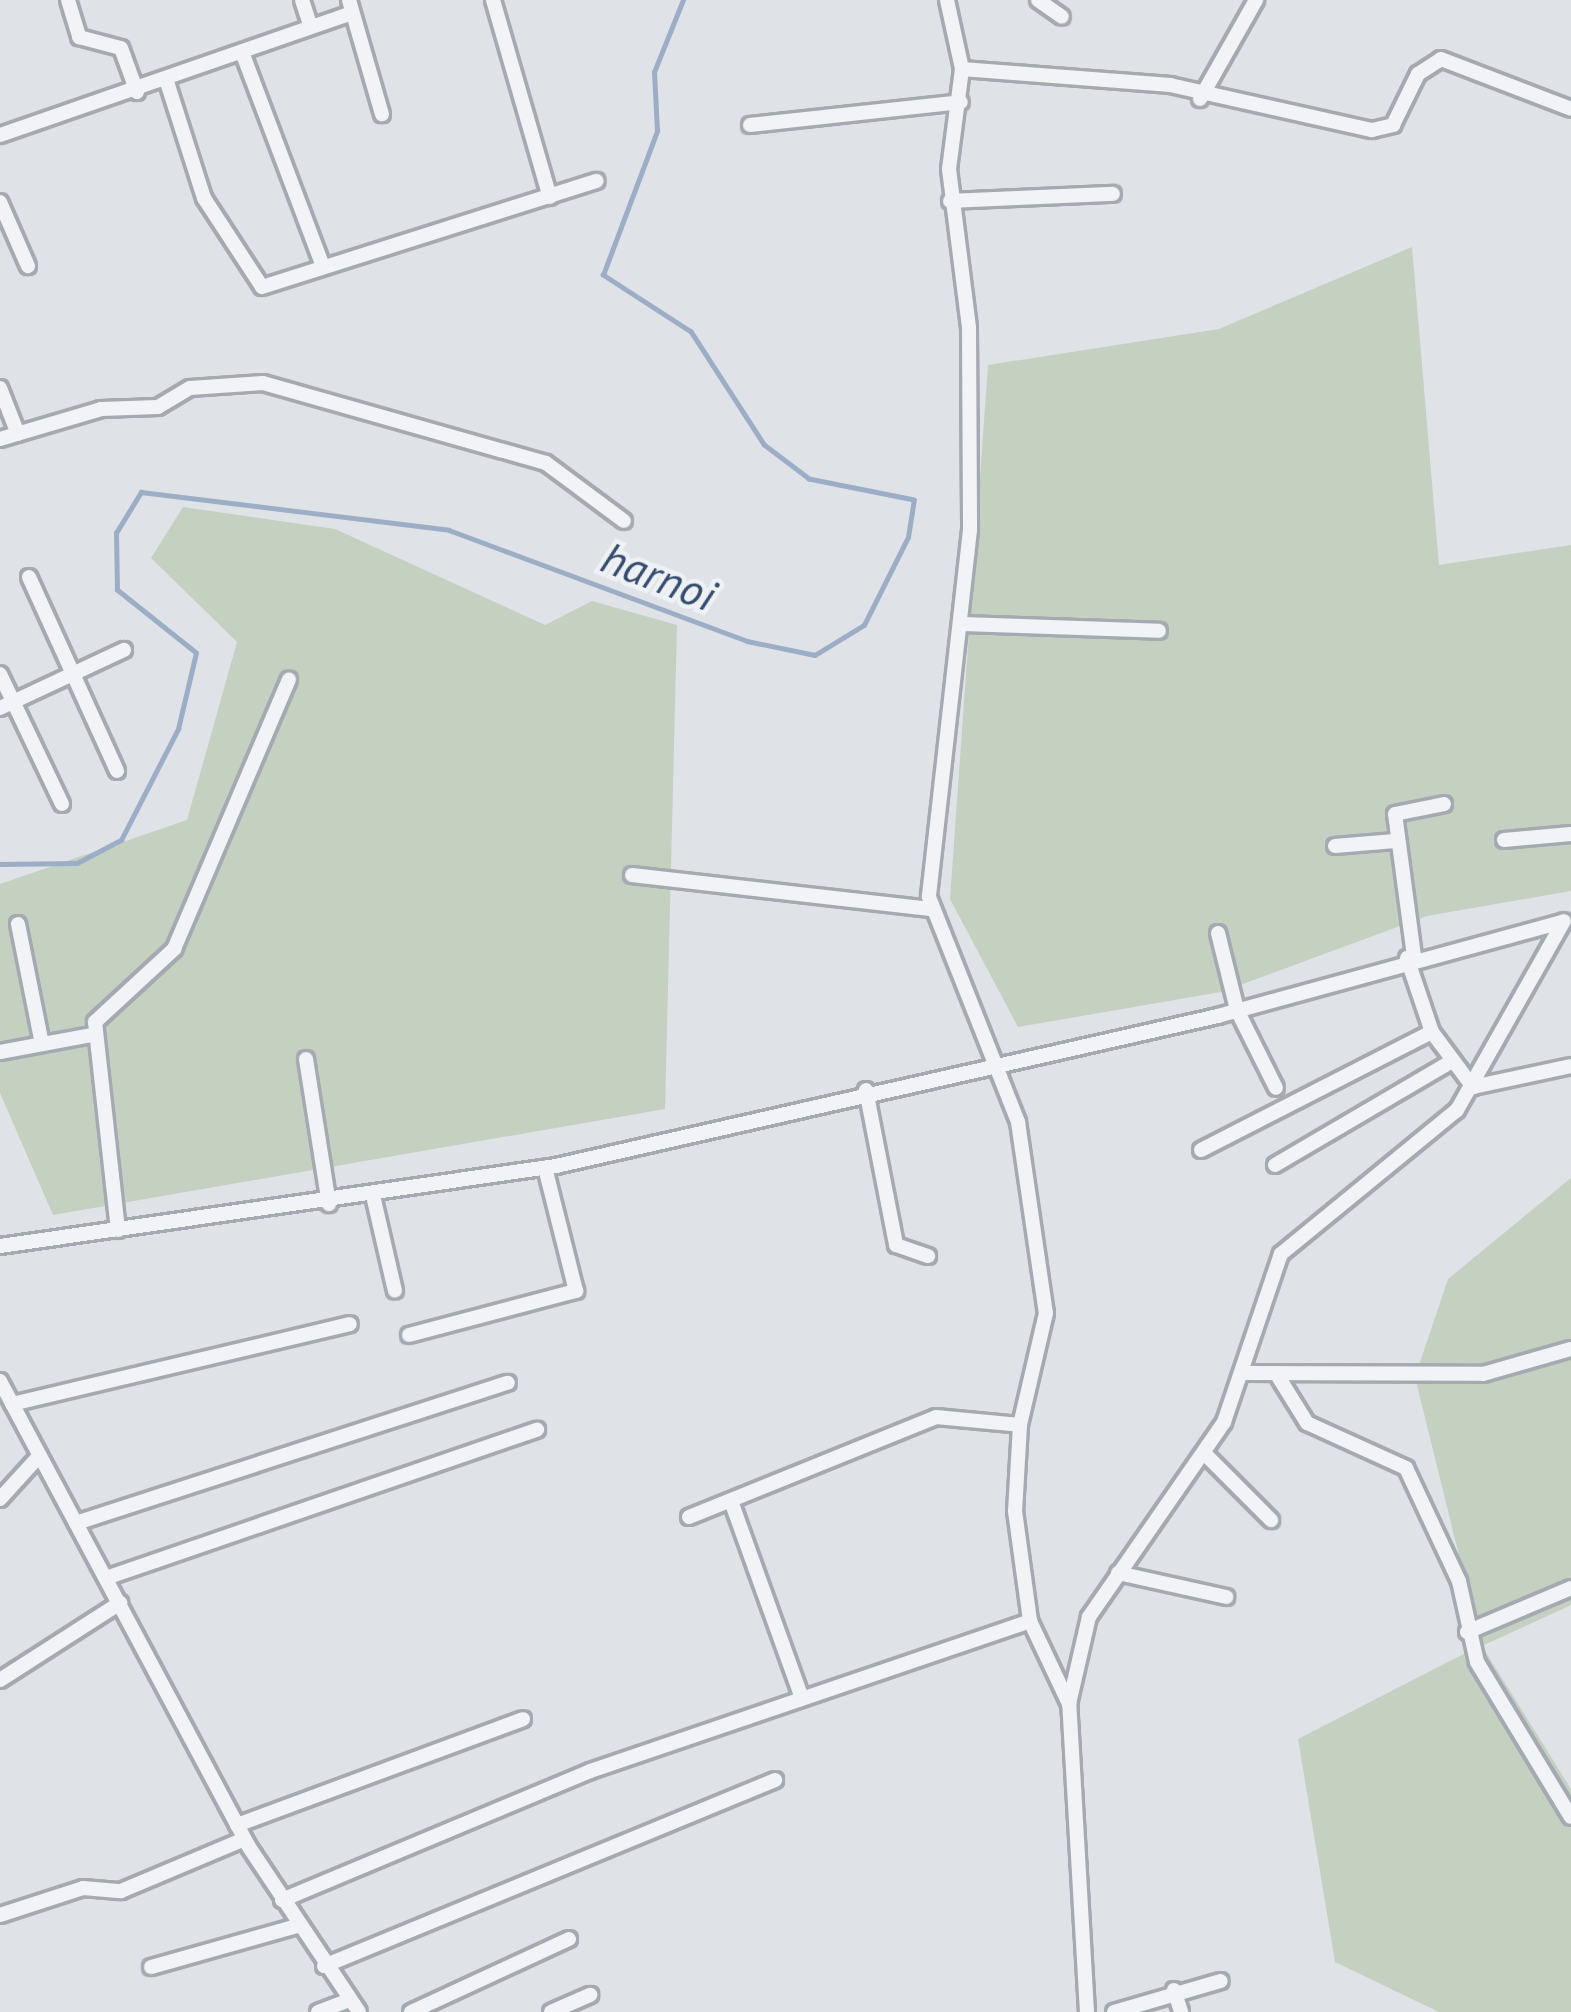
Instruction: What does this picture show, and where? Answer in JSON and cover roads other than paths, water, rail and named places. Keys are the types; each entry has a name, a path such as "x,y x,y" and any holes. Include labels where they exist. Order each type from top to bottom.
{"street":[{"path":"68,0 79,37 122,48 136,92"},
{"path":"302,0 311,26"},
{"path":"493,0 550,197"},
{"path":"947,0 962,69 950,201 970,368 963,624 930,909 1018,1122 1046,1313 1020,1425 1015,1510 1030,1621 1069,1704"},
{"path":"1038,0 1062,17"},
{"path":"1200,100 1256,0"},
{"path":"0,135 167,82 349,7 382,114"},
{"path":"242,52 323,266"},
{"path":"962,69 1170,86 1200,100 1385,129 1418,74 1441,59 1571,109"},
{"path":"167,82 204,198 256,285 597,181"},
{"path":"750,125 961,102"},
{"path":"950,201 1113,194"},
{"path":"0,202 28,266"},
{"path":"0,440 100,409 158,407 190,388 263,383 546,463 623,521"},
{"path":"0,388 18,434"},
{"path":"28,577 117,771"},
{"path":"963,624 1159,632"},
{"path":"7,705 124,650"},
{"path":"0,674 7,705 62,804"},
{"path":"0,1052 92,1035 174,949 289,680"},
{"path":"1444,804 1398,809 1395,841 1411,957 1432,1032 1473,1087"},
{"path":"1504,840 1571,834"},
{"path":"1335,846 1395,841"},
{"path":"632,875 930,909"},
{"path":"0,1246 374,1200 545,1168 866,1090 1237,1010 1411,957 1567,920"},
{"path":"1087,2012 1069,1704 1081,1636 1118,1573 1204,1453 1245,1373 1281,1253 1406,1160 1473,1087 1567,920"},
{"path":"18,924 42,1044"},
{"path":"1218,934 1237,1010 1276,1088"},
{"path":"1201,1150 1432,1032"},
{"path":"92,1035 118,1230"},
{"path":"305,1058 328,1204"},
{"path":"1274,1166 1452,1061"},
{"path":"1473,1087 1571,1066"},
{"path":"866,1090 896,1245 928,1256"},
{"path":"410,1336 576,1291 545,1168"},
{"path":"374,1200 395,1292"},
{"path":"12,1404 350,1324"},
{"path":"1245,1373 1483,1374 1571,1349"},
{"path":"1276,1373 1307,1424 1406,1468 1459,1581 1467,1632 1571,1817"},
{"path":"0,1381 241,1832 297,1927 354,2006 318,2012"},
{"path":"76,1523 508,1383"},
{"path":"689,1517 936,1417 1020,1425"},
{"path":"106,1578 537,1430"},
{"path":"1204,1453 1271,1520"},
{"path":"0,1499 40,1455"},
{"path":"731,1501 801,1695"},
{"path":"1118,1573 1226,1597"},
{"path":"1467,1632 1571,1588"},
{"path":"0,1680 120,1603"},
{"path":"281,1900 801,1695 1030,1621"},
{"path":"0,1915 83,1888 121,1891 241,1832 523,1719"},
{"path":"325,1966 775,1780"},
{"path":"151,1967 297,1927"},
{"path":"410,2012 569,1939"},
{"path":"1114,2012 1174,1990 1221,1982"},
{"path":"1174,1990 1180,2012"},
{"path":"550,2012 590,1995"}],"waterway":[{"name":"harnoi","path":"0,864 77,863 121,840 178,729 196,653 117,590 116,533 141,492 449,530 747,641 815,655 864,625 908,537 914,500 809,479 764,445 691,332 603,275 657,131 654,72 683,0"}]}
